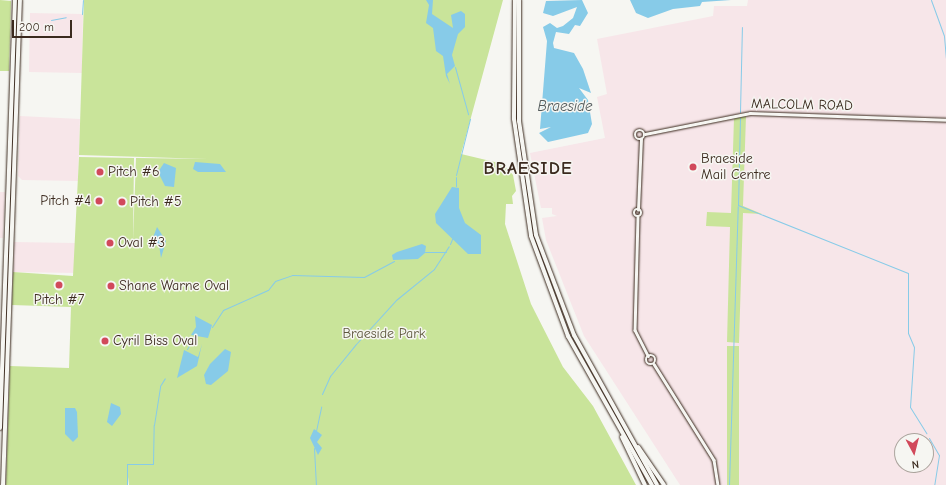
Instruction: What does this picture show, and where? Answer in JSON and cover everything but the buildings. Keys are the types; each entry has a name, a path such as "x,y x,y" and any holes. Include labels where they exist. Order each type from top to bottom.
{"highway":[{"path":"3,485 13,145 15,0"},
{"path":"0,428 20,0"},
{"path":"514,0 514,119 531,220 549,291 580,359 645,485"},
{"path":"520,0 520,120 531,220 556,294 584,357 657,485"},
{"path":"580,359 652,485"},
{"path":"621,422 664,485"}],"street":[{"name":"MALCOLM ROAD","path":"645,134 744,114 946,119"},
{"path":"638,217 634,213 638,210 641,140 645,134 642,130 636,132 636,137 641,140"},
{"path":"638,210 642,213 638,217 635,330 648,356 647,363 654,364"},
{"path":"648,356 655,357 654,364 714,460 718,485"}],"shaded area":[{"path":"748,0 946,0 946,485 680,485 584,336 546,240 542,218 557,216 552,214 552,208 541,208 530,153 605,138 597,97 607,94 597,39 713,16 714,6 747,6"},
{"path":"30,13 83,14 82,73 29,72"},
{"path":"20,116 80,119 78,181 22,180 18,176"},
{"path":"0,192 5,192 3,238 0,238"},
{"path":"14,242 75,243 74,273 13,272"}],"green space":[{"path":"0,0 11,1 9,71 0,71"},
{"name":"Braeside Park","path":"84,0 503,0 461,154 503,164 513,175 516,191 512,196 513,204 506,204 505,224 531,304 563,367 593,406 636,485 129,485 129,477 128,485 6,485 10,366 69,368 71,307 12,305 13,272 73,276 79,157 134,158 133,241 136,158 208,159 79,155"},
{"path":"746,116 743,206 762,214 743,213 739,343 727,342 730,227 706,226 707,212 731,213 734,118"},
{"path":"727,346 739,346 739,485 727,485"}],"water":[{"path":"426,0 433,0 432,14 453,28 451,15 461,11 465,14 465,27 458,34 452,55 455,66 447,74 450,84 446,76 443,56 436,51 433,28 426,23 429,5"},
{"name":"Braeside","path":"582,0 588,13 580,26 575,25 569,34 556,32 553,43 554,48 574,53 583,69 591,93 579,88 588,100 592,124 588,133 548,142 539,133 551,127 540,129 547,41 543,27 550,23 557,28 563,26 573,18 577,7 553,16 543,13 546,1"},
{"path":"630,0 731,0 702,2 700,6 673,9 648,18 636,13"},
{"path":"195,162 220,164 226,172 198,172 193,169"},
{"path":"164,163 176,168 174,187 165,186 158,172"},
{"path":"452,187 459,188 459,208 465,223 481,235 481,254 468,254 436,223 435,214"},
{"path":"157,227 166,241 161,258 159,245 152,240"},
{"path":"422,244 426,246 425,253 418,259 393,260 392,255 397,252"},
{"path":"195,316 212,325 208,338 191,335 196,327"},
{"path":"202,344 197,366 177,378 184,350 198,357"},
{"path":"225,349 231,352 228,371 211,385 206,384 204,375 210,364"},
{"path":"111,403 120,407 121,414 112,426 107,422"},
{"path":"65,408 75,408 77,412 78,437 73,442 65,434"},
{"path":"314,429 322,435 317,442 322,448 318,455 310,438"}],"waterway":[{"path":"82,14 83,0"},
{"path":"931,0 944,36 946,58"},
{"path":"51,20 66,17"},
{"path":"740,112 742,27"},
{"path":"455,67 468,114"},
{"path":"740,118 738,205 908,273 908,333 914,347 910,407 926,433"},
{"path":"456,175 470,119"},
{"path":"456,177 456,186"},
{"path":"729,485 738,206"},
{"path":"450,244 453,237"},
{"path":"322,394 330,376 356,344 396,300 434,269 449,246"},
{"path":"425,252 446,252"},
{"path":"212,327 223,310 268,290 275,281 292,275 364,277 394,261"},
{"path":"187,349 194,337"},
{"path":"127,485 127,464 153,464 154,425 160,386 165,378"},
{"path":"316,431 321,407"},
{"path":"934,446 939,455 934,485"},
{"path":"314,448 316,485"}],"place":[{"name":"Braeside Mail Centre","path":"693,167"},
{"name":"Pitch #6","path":"100,172"},
{"name":"Pitch #4","path":"99,201"},
{"name":"Pitch #5","path":"122,202"},
{"name":"Oval #3","path":"110,243"},
{"name":"Pitch #7","path":"59,285"},
{"name":"Shane Warne Oval","path":"111,286"},
{"name":"Cyril Biss Oval","path":"105,341"}],"district":[{"name":"BRAESIDE","path":"528,169"}]}
